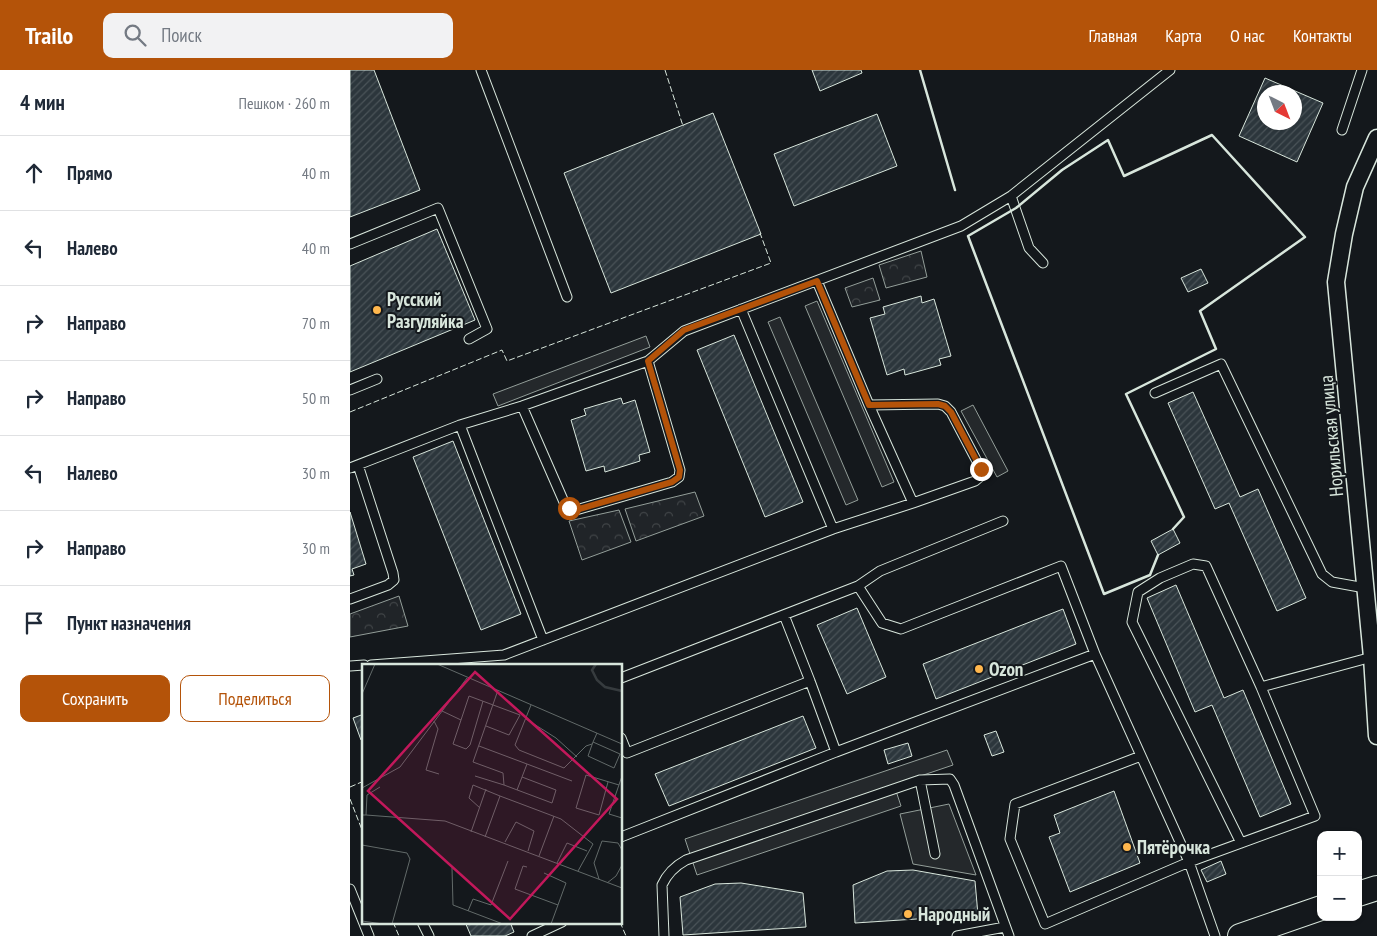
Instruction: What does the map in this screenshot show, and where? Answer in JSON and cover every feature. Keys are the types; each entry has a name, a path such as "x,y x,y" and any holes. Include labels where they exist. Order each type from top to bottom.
{"main road":[{"path":"1362,893 1377,888"},
{"path":"1240,936 1317,909"}],"street":[{"name":"Норильская улица","path":"1377,138 1355,187 1344,234 1336,282 1372,657 1377,736"}],"lane":[{"path":"481,70 567,297"},
{"path":"350,599 388,585 394,580 354,466 460,425 522,406 648,361 684,330 961,226 1011,196 1170,70"},
{"path":"1342,130 1362,70"},
{"path":"1011,196 1029,248 1043,263"},
{"path":"350,244 438,208 487,329 469,339"},
{"path":"817,281 913,503"},
{"path":"741,308 833,528"},
{"path":"522,406 564,502 569,508 576,510 672,482 679,477 680,470 648,361"},
{"path":"1155,393 1221,364 1322,574 1332,582 1365,588"},
{"path":"350,390 377,380"},
{"path":"383,664 504,655 833,528 913,503 975,481 981,476 981,469 951,412 945,406 938,404 869,405"},
{"path":"460,425 543,640"},
{"path":"622,678 858,586 880,572 1003,521"},
{"path":"1141,756 1015,804 1010,839 1045,924 1189,862 1315,816 1261,688 1206,566 1193,564 1160,578 1138,592 1132,622 1241,843"},
{"path":"858,586 882,623 902,629 1061,566 1095,654 1189,862 1215,936"},
{"path":"784,615 836,752"},
{"path":"622,837 836,752 1095,654"},
{"path":"1261,688 1372,657"},
{"path":"622,740 627,753 810,681"},
{"path":"920,780 935,854"},
{"path":"664,936 662,885 668,874 678,864 920,780 950,780 954,785 1007,932 956,936"},
{"path":"350,889 362,919"},
{"path":"364,924 369,936"},
{"path":"423,924 429,936"},
{"path":"532,936 558,924"}],"green space":[{"path":"921,251 927,277 886,288 879,265"},
{"path":"873,278 880,300 852,307 845,288"},
{"path":"695,492 704,516 636,541 625,509"},
{"path":"619,510 631,542 582,560 569,521"},
{"path":"399,596 408,626 350,637 350,614"}],"shaded area":[{"path":"817,301 894,482 882,487 805,306"},
{"path":"780,317 858,500 846,505 768,322"},
{"path":"646,336 650,347 498,406 493,394"},
{"path":"973,405 1008,471 997,477 961,411"},
{"path":"947,750 953,765 894,785 901,806 697,875 685,839"},
{"path":"949,804 976,875 913,864 900,814"}],"building":[{"path":"350,70 374,70 420,190 350,217"},
{"path":"812,70 861,70 862,73 820,91"},
{"path":"1265,78 1281,85 1262,85"},
{"path":"1302,94 1323,103 1297,162 1239,136 1257,96 1257,130 1302,130"},
{"path":"713,113 761,234 611,293 564,173"},
{"path":"877,114 897,166 794,206 774,154"},
{"path":"437,229 475,320 350,372 350,266"},
{"path":"1201,269 1208,283 1188,292 1181,278"},
{"path":"921,296 922,303 934,299 951,356 939,359 941,365 905,375 904,369 887,375 870,318 885,314 883,307"},
{"path":"734,335 803,502 765,517 697,350"},
{"path":"1193,392 1240,497 1258,489 1306,598 1277,611 1229,503 1215,509 1168,403"},
{"path":"621,398 623,404 635,400 650,452 639,455 640,461 605,472 604,466 586,471 571,420 586,415 584,409"},
{"path":"453,441 521,614 481,630 413,457"},
{"path":"350,512 366,564 352,569 354,575 350,576"},
{"path":"1173,529 1180,543 1158,555 1151,541"},
{"path":"1176,585 1224,698 1243,690 1291,804 1260,817 1212,705 1195,712 1147,598"},
{"path":"857,608 886,677 847,694 817,625"},
{"path":"1063,609 1076,644 936,699 923,664"},
{"path":"362,715 362,740 361,740 353,718"},
{"path":"803,716 816,748 669,806 655,774"},
{"path":"996,731 1004,752 992,756 984,735"},
{"path":"908,743 912,756 888,764 884,750"},
{"path":"1114,791 1140,863 1070,892 1049,837 1060,833 1054,815"},
{"path":"1221,861 1226,874 1207,882 1201,870"},
{"path":"913,870 975,881 978,915 855,923 853,885 887,871"},
{"path":"741,883 803,893 806,927 683,935 680,897 715,884"},
{"path":"466,924 511,924 514,932 505,936 471,936"}],"fence":[{"path":"665,70 684,125"},
{"path":"350,412 502,350 507,361 771,263 760,233"},
{"path":"350,787 362,782"},
{"path":"350,799 362,830"},
{"path":"394,924 399,936"},
{"path":"621,924 626,936"}],"wall":[{"path":"920,70 955,190"},
{"path":"1158,555 1150,575 1104,594 968,236 1016,208 1062,170 1108,140 1124,176 1212,135 1305,237 1200,311 1216,349 1126,394 1184,517 1173,529"}],"place":[{"name":"Русский Разгуляйка","path":"377,310"},
{"name":"Ozon","path":"979,669"},
{"name":"Пятёрочка","path":"1127,847"},
{"name":"Народный","path":"908,914"}],"route":[{"path":"569,508 576,510 672,482 679,477 680,470 648,361 684,330 817,281 869,405 938,404 945,406 951,412 981,469"}]}
